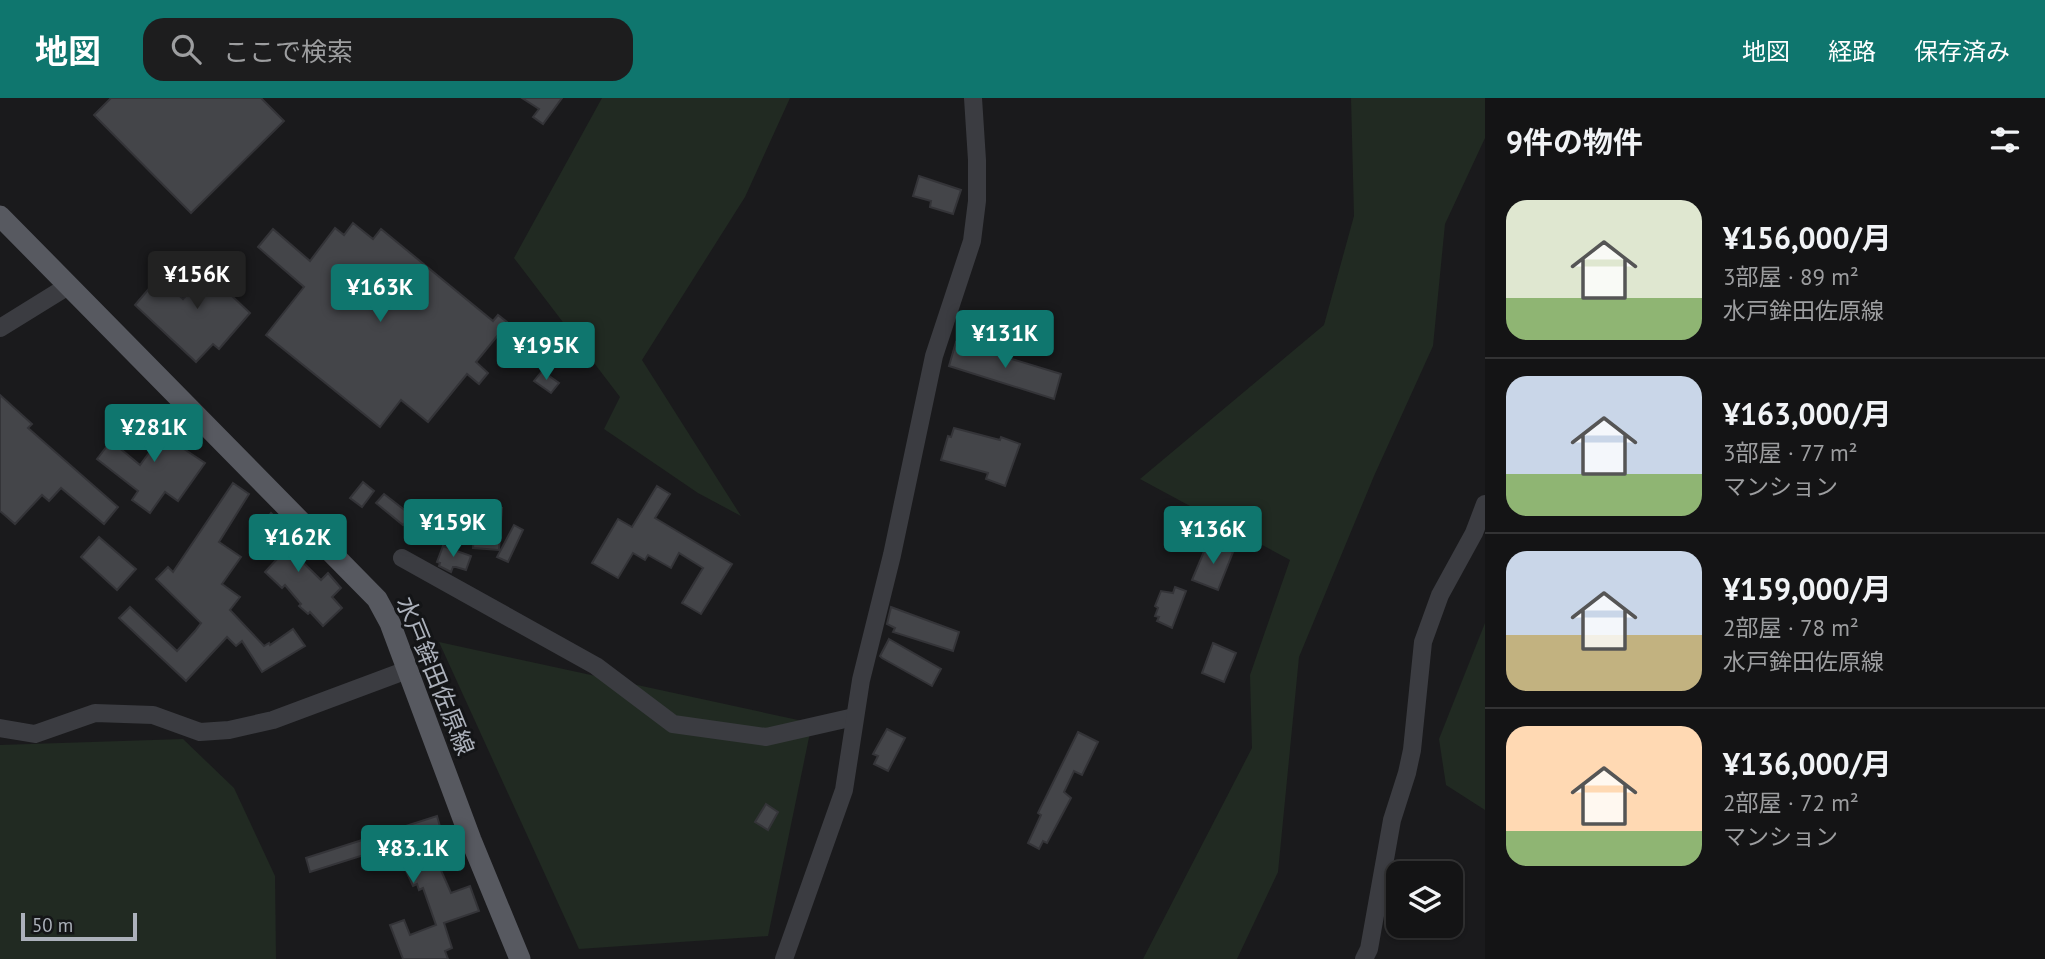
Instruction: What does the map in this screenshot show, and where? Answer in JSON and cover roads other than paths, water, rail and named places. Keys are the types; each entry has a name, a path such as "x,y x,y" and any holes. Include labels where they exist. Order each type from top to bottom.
{"main road":[{"name":"水戸鉾田佐原線","path":"0,216 377,599 390,623 471,840 520,959"}],"street":[{"path":"784,959 844,790 854,717 871,634 892,555 934,356 972,241 977,173 973,98"},
{"path":"0,328 68,286"},
{"path":"1364,959 1369,949 1392,820 1412,750 1423,642 1440,595 1474,533 1485,504"},
{"path":"402,558 596,666 673,724 766,737 854,717"},
{"path":"0,728 35,734 95,713 153,715 200,732 229,730 273,720 407,670"}]}
